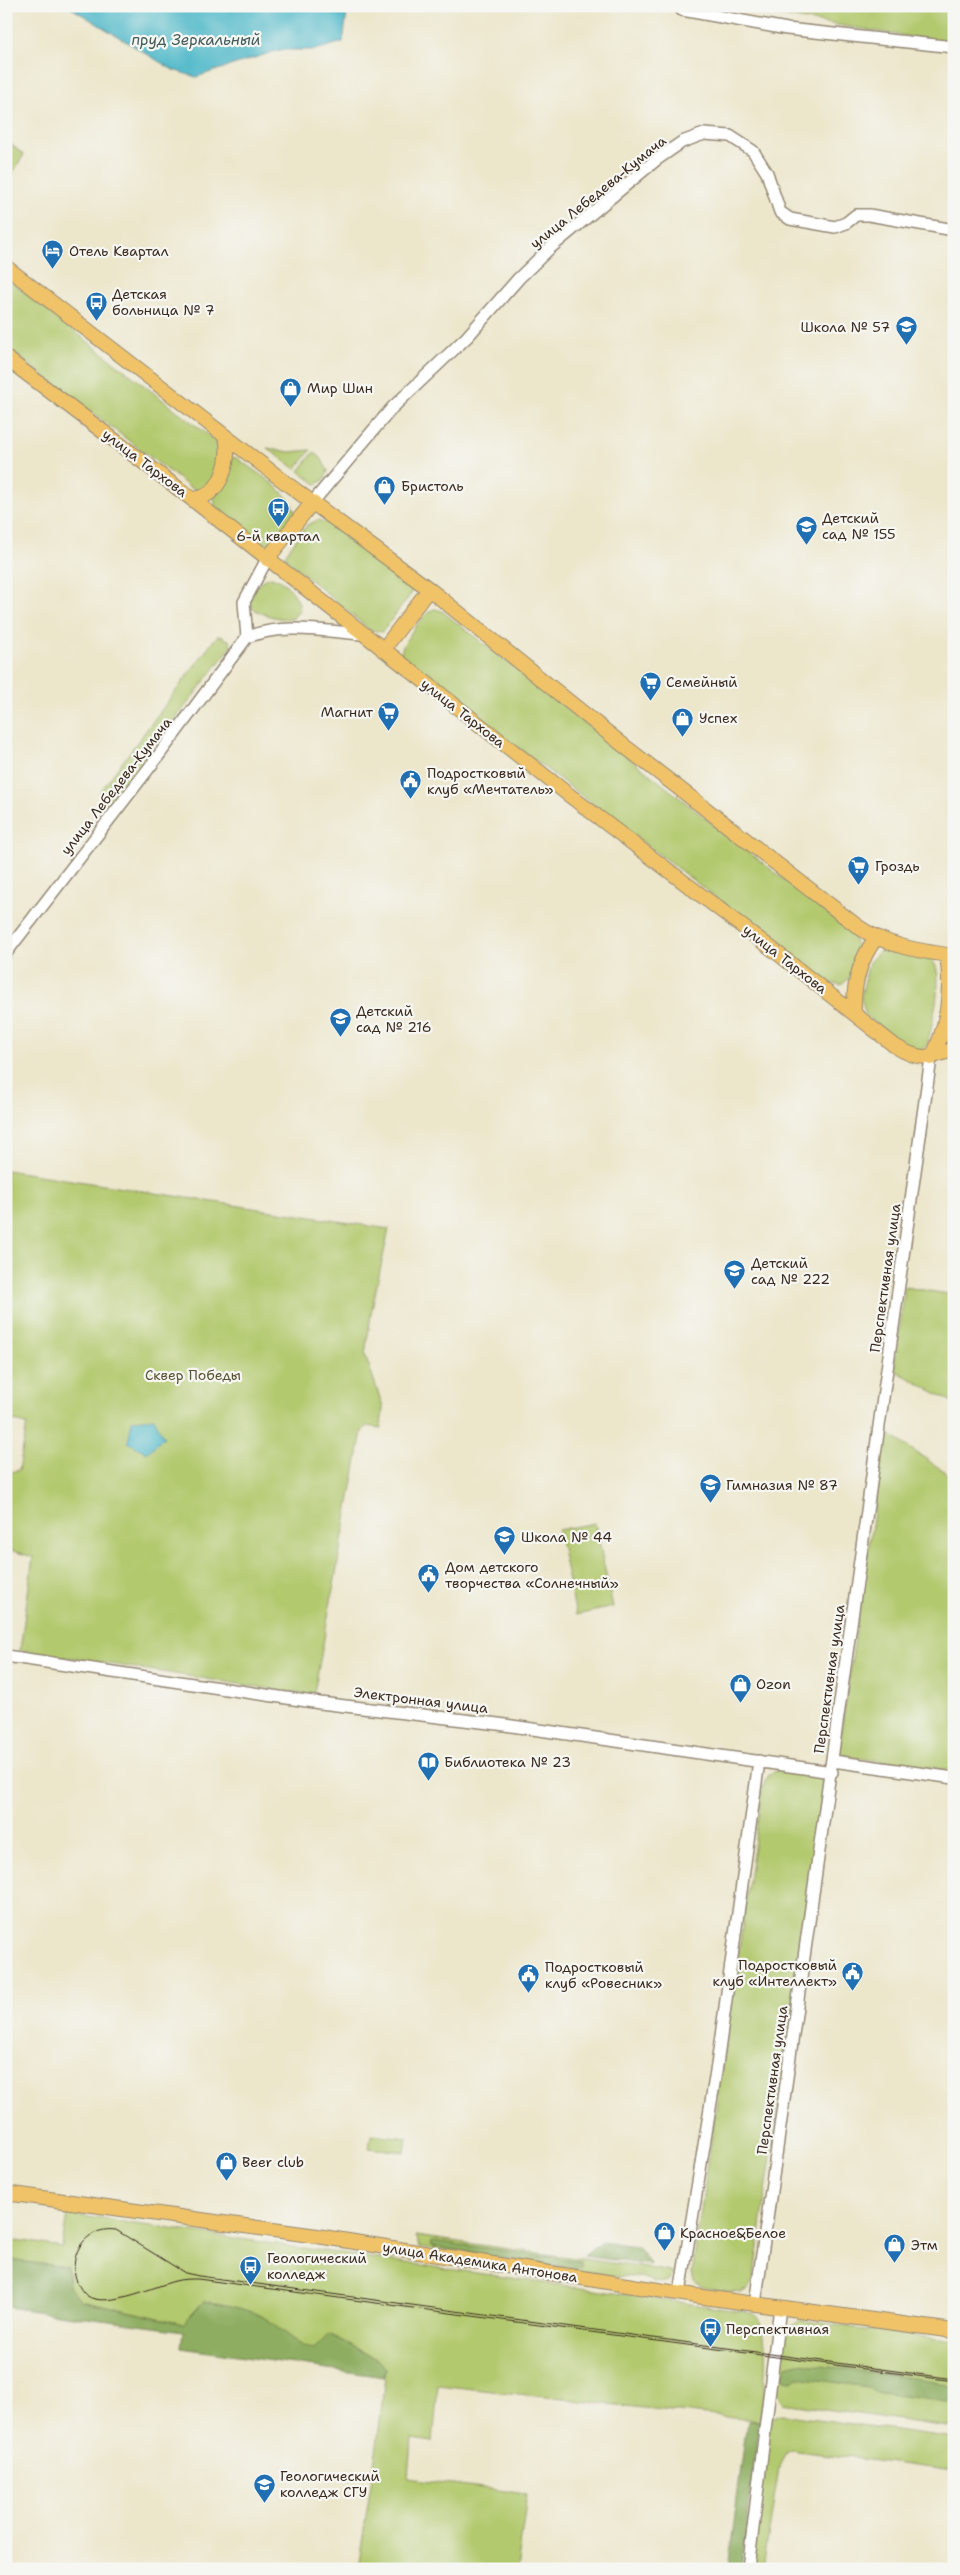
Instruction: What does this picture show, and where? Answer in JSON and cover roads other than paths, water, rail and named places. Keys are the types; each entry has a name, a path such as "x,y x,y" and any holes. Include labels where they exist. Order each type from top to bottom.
{"main road":[{"path":"6,267 312,503 429,589 626,747 876,938 920,951 950,955 950,975 940,1043 931,1058"},
{"name":"улица Тархова","path":"6,358 192,499 569,796 909,1055 931,1058"},
{"path":"192,499 205,497 216,486 228,456 226,437"},
{"path":"267,559 312,503"},
{"path":"383,650 429,589"},
{"path":"854,1013 853,987 866,950 876,938"},
{"path":"931,1058 954,1049"},
{"name":"улица Академика Антонова","path":"6,2193 317,2236 680,2293 954,2331"}],"street":[{"path":"682,6 682,10 787,28 954,47"},
{"name":"улица Лебедева-Кумача","path":"312,503 392,408 468,337 519,278 550,248 656,160 682,142 704,134 730,136 753,151 767,173 780,212 790,219 835,227 846,223 856,215 869,215 954,230"},
{"path":"267,559 244,602 247,637 262,632 295,628 362,634"},
{"name":"улица Лебедева-Кумача","path":"6,953 162,752 247,637"},
{"name":"Перспективная улица","path":"755,2304 931,1058"},
{"name":"Электронная улица","path":"6,1656 320,1703 498,1724 759,1761 954,1778"},
{"path":"680,2293 717,2065 759,1761"},
{"path":"748,2569 780,2307"}],"water":[{"name":"пруд Зеркальный","path":"68,6 348,6 343,42 315,50 279,50 196,77 173,70"},
{"path":"154,1418 164,1437 147,1453 128,1442 132,1420"}],"tram line":[{"path":"954,2379 199,2276 185,2273 116,2230 104,2230 93,2234 78,2249 75,2259 74,2270 83,2292 91,2298 101,2300 127,2296 178,2280 198,2279 954,2381"}],"place":[{"name":"Отель Квартал","path":"53,270"},
{"name":"Детская больница № 7","path":"96,321"},
{"name":"Школа № 57","path":"906,346"},
{"name":"Мир Шин","path":"291,407"},
{"name":"Бристоль","path":"385,505"},
{"name":"6-й квартал","path":"278,527"},
{"name":"Детский сад № 155","path":"806,545"},
{"name":"Семейный","path":"650,701"},
{"name":"Магнит","path":"389,731"},
{"name":"Успех","path":"683,737"},
{"name":"Подростковый клуб «Мечтатель»","path":"411,800"},
{"name":"Гроздь","path":"859,885"},
{"name":"Детский сад № 216","path":"340,1038"},
{"name":"Детский сад № 222","path":"735,1290"},
{"name":"Гимназия № 87","path":"710,1504"},
{"name":"Школа № 44","path":"505,1556"},
{"name":"Дом детского творчества «Солнечный»","path":"429,1594"},
{"name":"Ozon","path":"740,1703"},
{"name":"Библиотека № 23","path":"428,1781"},
{"name":"Подростковый клуб «Интеллект»","path":"853,1992"},
{"name":"Подростковый клуб «Ровесник»","path":"529,1994"},
{"name":"Beer club","path":"226,2181"},
{"name":"Красное&Белое","path":"664,2252"},
{"name":"Этм","path":"895,2264"},
{"name":"Геологический колледж","path":"251,2285"},
{"name":"Перспективная","path":"710,2348"},
{"name":"Геологический колледж СГУ","path":"264,2503"}],"park label":[{"name":"Сквер Победы","path":"193,1375"}]}
